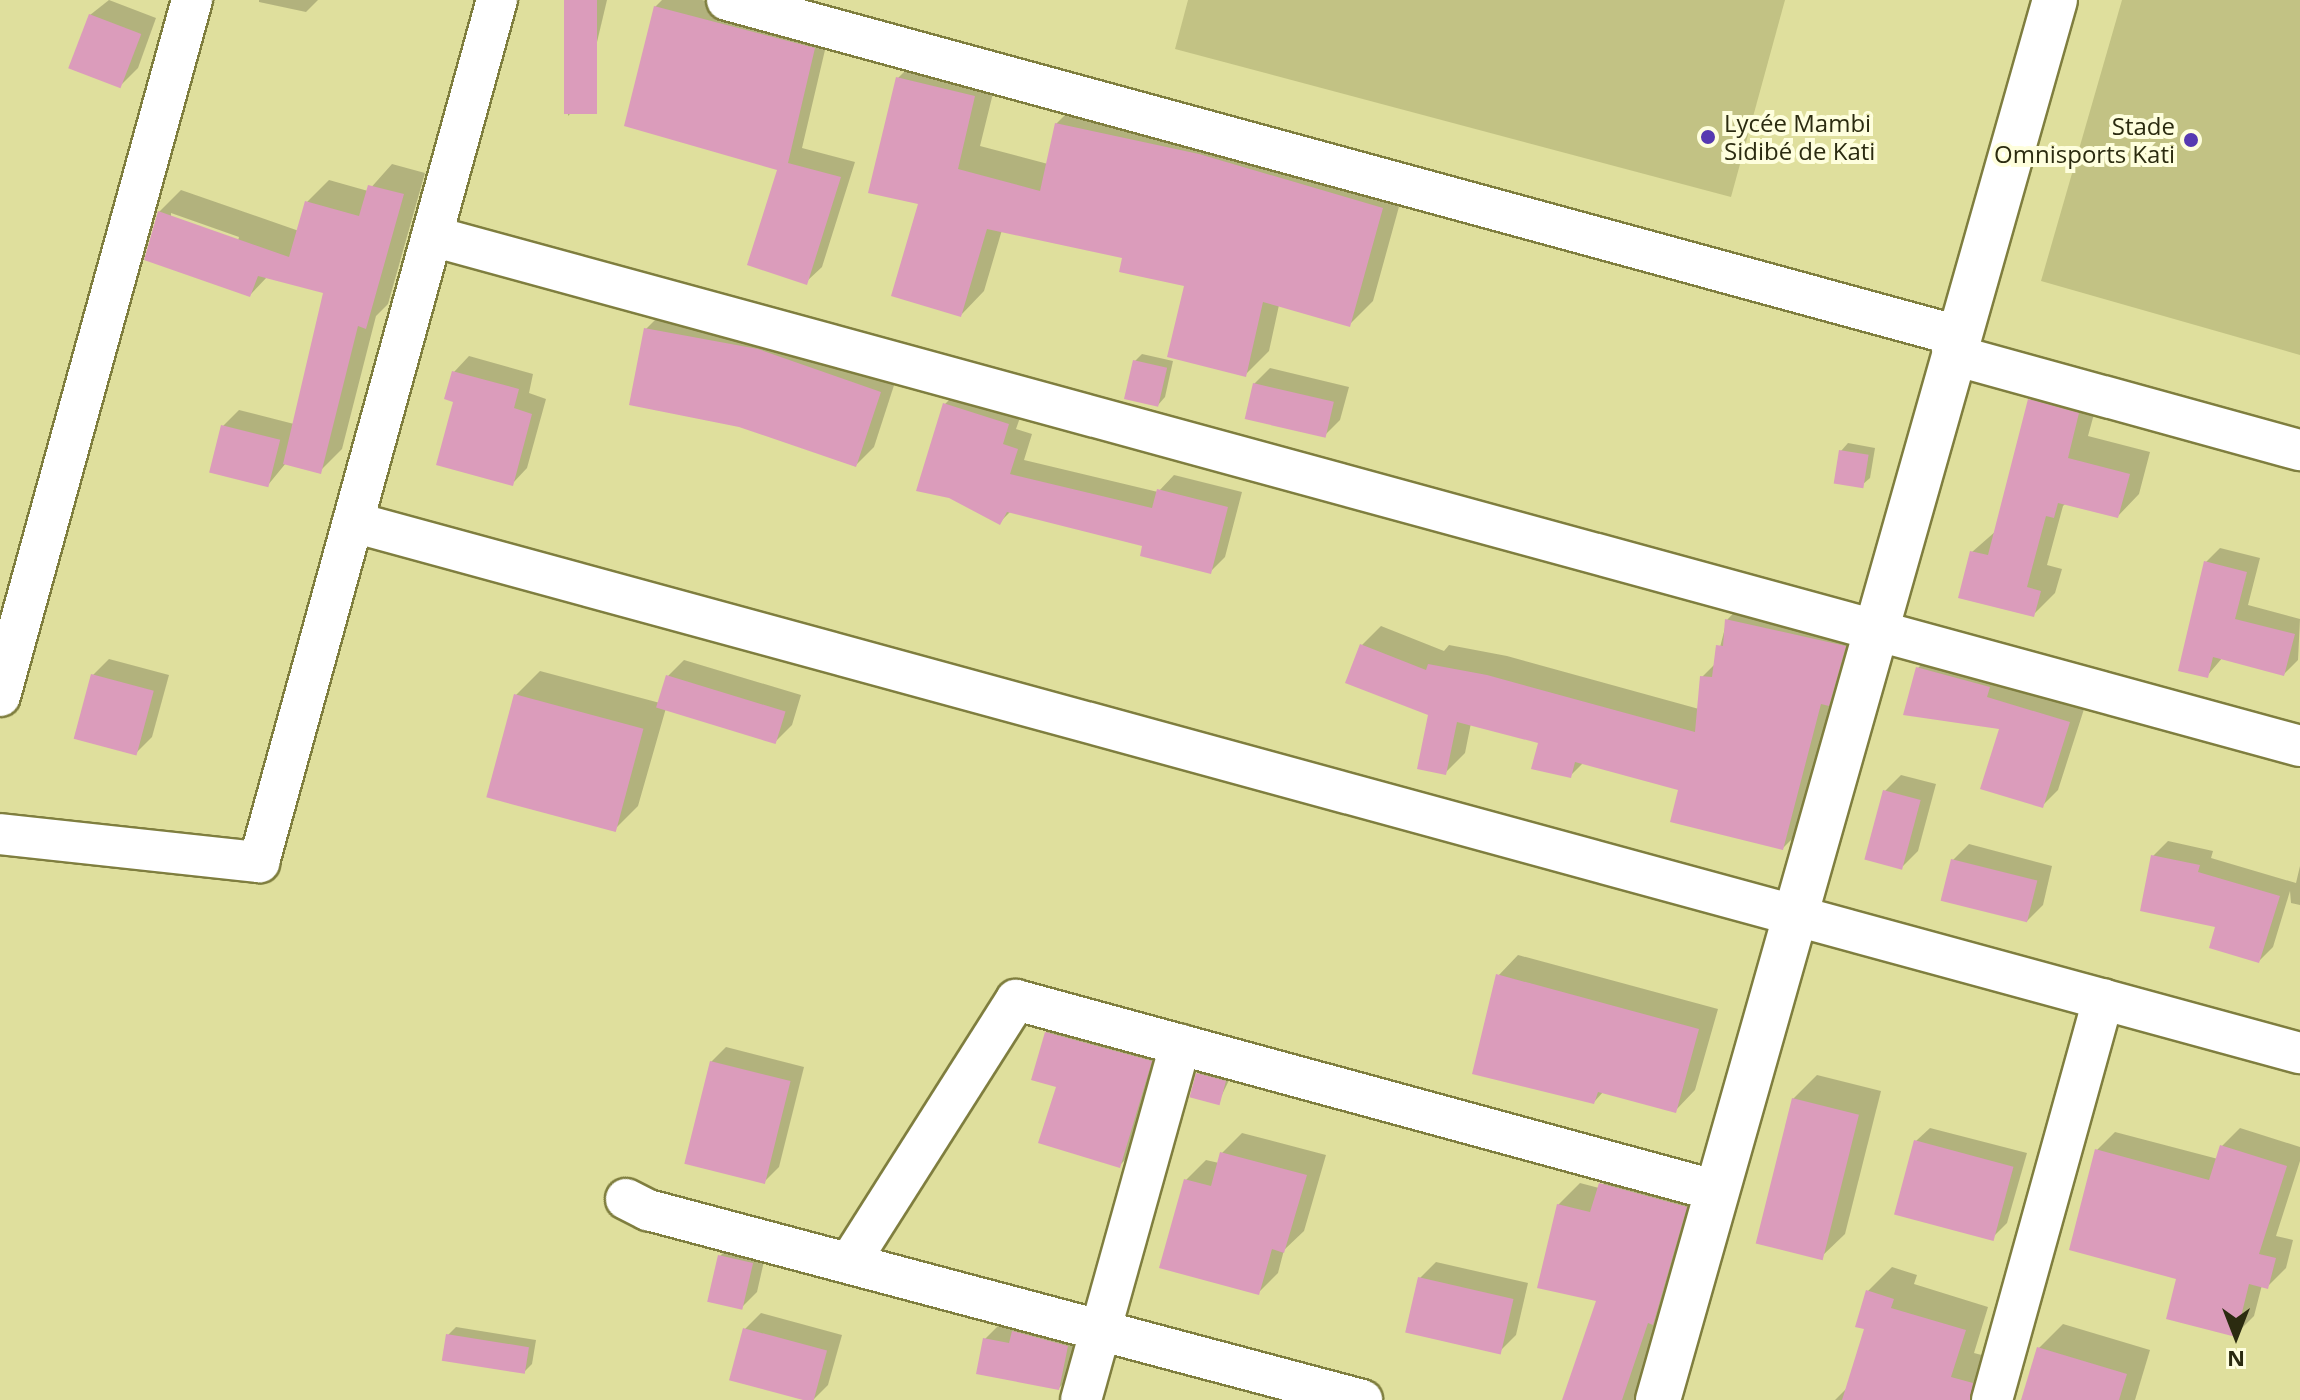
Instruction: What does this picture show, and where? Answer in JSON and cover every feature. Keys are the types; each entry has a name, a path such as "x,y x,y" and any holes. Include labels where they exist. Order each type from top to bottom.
{"street":[{"path":"0,696 192,0"},
{"path":"0,834 259,862 497,0"},
{"path":"727,0 1948,333 1954,355"},
{"path":"1658,1400 2055,0"},
{"path":"432,236 2300,746"},
{"path":"1954,355 2300,450"},
{"path":"353,522 2300,1053"},
{"path":"1992,1400 2103,999"},
{"path":"851,1260 1016,1000 1717,1191"},
{"path":"1081,1400 1180,1045"},
{"path":"626,1199 648,1210 851,1260 1362,1400"}],"green space":[{"path":"1188,0 1785,0 1731,197 1175,49"},
{"name":"Stade Omnisports Kati","path":"2122,0 2300,0 2300,355 2041,281"}],"building":[{"path":"564,0 597,0 597,114 564,114"},
{"path":"654,6 815,48 788,163 841,177 807,285 747,265 777,170 624,126"},
{"path":"89,14 141,34 120,88 68,68"},
{"path":"896,77 975,96 958,169 1040,191 1055,123 1199,154 1383,208 1350,327 1263,302 1246,377 1167,357 1184,286 1119,272 1122,258 987,229 961,317 891,296 918,204 868,193"},
{"path":"368,185 404,194 366,329 358,326 321,474 283,464 323,293 258,276 250,297 144,260 158,211 289,257 305,201 359,216"},
{"path":"644,328 758,349 881,392 856,467 739,427 629,405"},
{"path":"1133,360 1167,368 1158,407 1124,399"},
{"path":"452,371 519,389 514,408 532,414 513,486 436,465 453,402 444,399"},
{"path":"1253,383 1334,402 1326,438 1245,419"},
{"path":"2028,399 2079,413 2068,458 2130,474 2118,518 2058,503 2054,518 2046,516 2027,587 2041,591 2034,617 1958,598 1970,551 1988,555"},
{"path":"943,403 1009,424 1003,444 1018,449 1010,474 1152,508 1157,489 1228,507 1211,574 1140,556 1142,546 1007,512 1000,525 949,498 916,491"},
{"path":"221,425 280,440 268,487 209,473"},
{"path":"1839,450 1869,455 1863,488 1834,484"},
{"path":"2204,561 2247,572 2235,619 2295,634 2284,676 2213,657 2208,678 2178,671"},
{"path":"1725,619 1846,646 1829,706 1821,704 1783,850 1670,822 1678,790 1575,762 1571,778 1531,769 1538,743 1457,722 1446,775 1417,769 1428,715 1345,683 1360,644 1426,670 1428,664 1487,675 1695,732 1700,676 1712,677 1716,645 1723,646"},
{"path":"1916,667 1990,687 1987,697 2070,722 2043,808 1980,789 1999,729 1903,715"},
{"path":"91,674 154,691 136,756 74,739"},
{"path":"666,675 786,712 776,744 656,708"},
{"path":"514,694 643,729 616,832 486,797"},
{"path":"1883,790 1921,800 1902,870 1864,860"},
{"path":"2151,855 2200,865 2198,872 2280,896 2259,963 2209,948 2215,927 2140,911"},
{"path":"1951,859 2037,881 2027,922 1941,901"},
{"path":"1496,974 1699,1029 1676,1113 1598,1092 1594,1104 1472,1074"},
{"path":"1045,1032 1152,1061 1120,1168 1038,1143 1056,1087 1031,1080"},
{"path":"710,1061 791,1081 765,1184 684,1164"},
{"path":"1196,1073 1226,1081 1219,1105 1190,1097"},
{"path":"1792,1098 1859,1115 1823,1260 1756,1244"},
{"path":"1914,1140 2013,1167 1994,1241 1894,1214"},
{"path":"2220,1145 2287,1166 2259,1254 2276,1258 2268,1289 2249,1284 2236,1337 2166,1319 2176,1279 2069,1250 2095,1149 2209,1180"},
{"path":"1220,1152 1307,1175 1284,1253 1272,1249 1259,1295 1159,1268 1184,1179 1211,1186"},
{"path":"1599,1183 1687,1207 1653,1325 1648,1323 1622,1400 1562,1400 1596,1301 1537,1288 1557,1204 1590,1212"},
{"path":"718,1255 753,1263 742,1310 707,1302"},
{"path":"1418,1277 1513,1299 1501,1355 1405,1333"},
{"path":"1866,1290 1894,1299 1891,1308 1966,1330 1951,1377 1973,1383 1970,1400 1842,1400 1864,1329 1855,1327"},
{"path":"743,1328 827,1351 814,1400 803,1400 729,1380"},
{"path":"1012,1331 1068,1346 1059,1390 976,1374 983,1338 1009,1343"},
{"path":"446,1334 529,1347 525,1374 442,1361"},
{"path":"2037,1347 2127,1374 2119,1400 2021,1400"}],"place":[{"name":"Lycée Mambi Sidibé de Kati","path":"1708,137"},
{"name":"Stade Omnisports Kati","path":"2191,140"}]}
